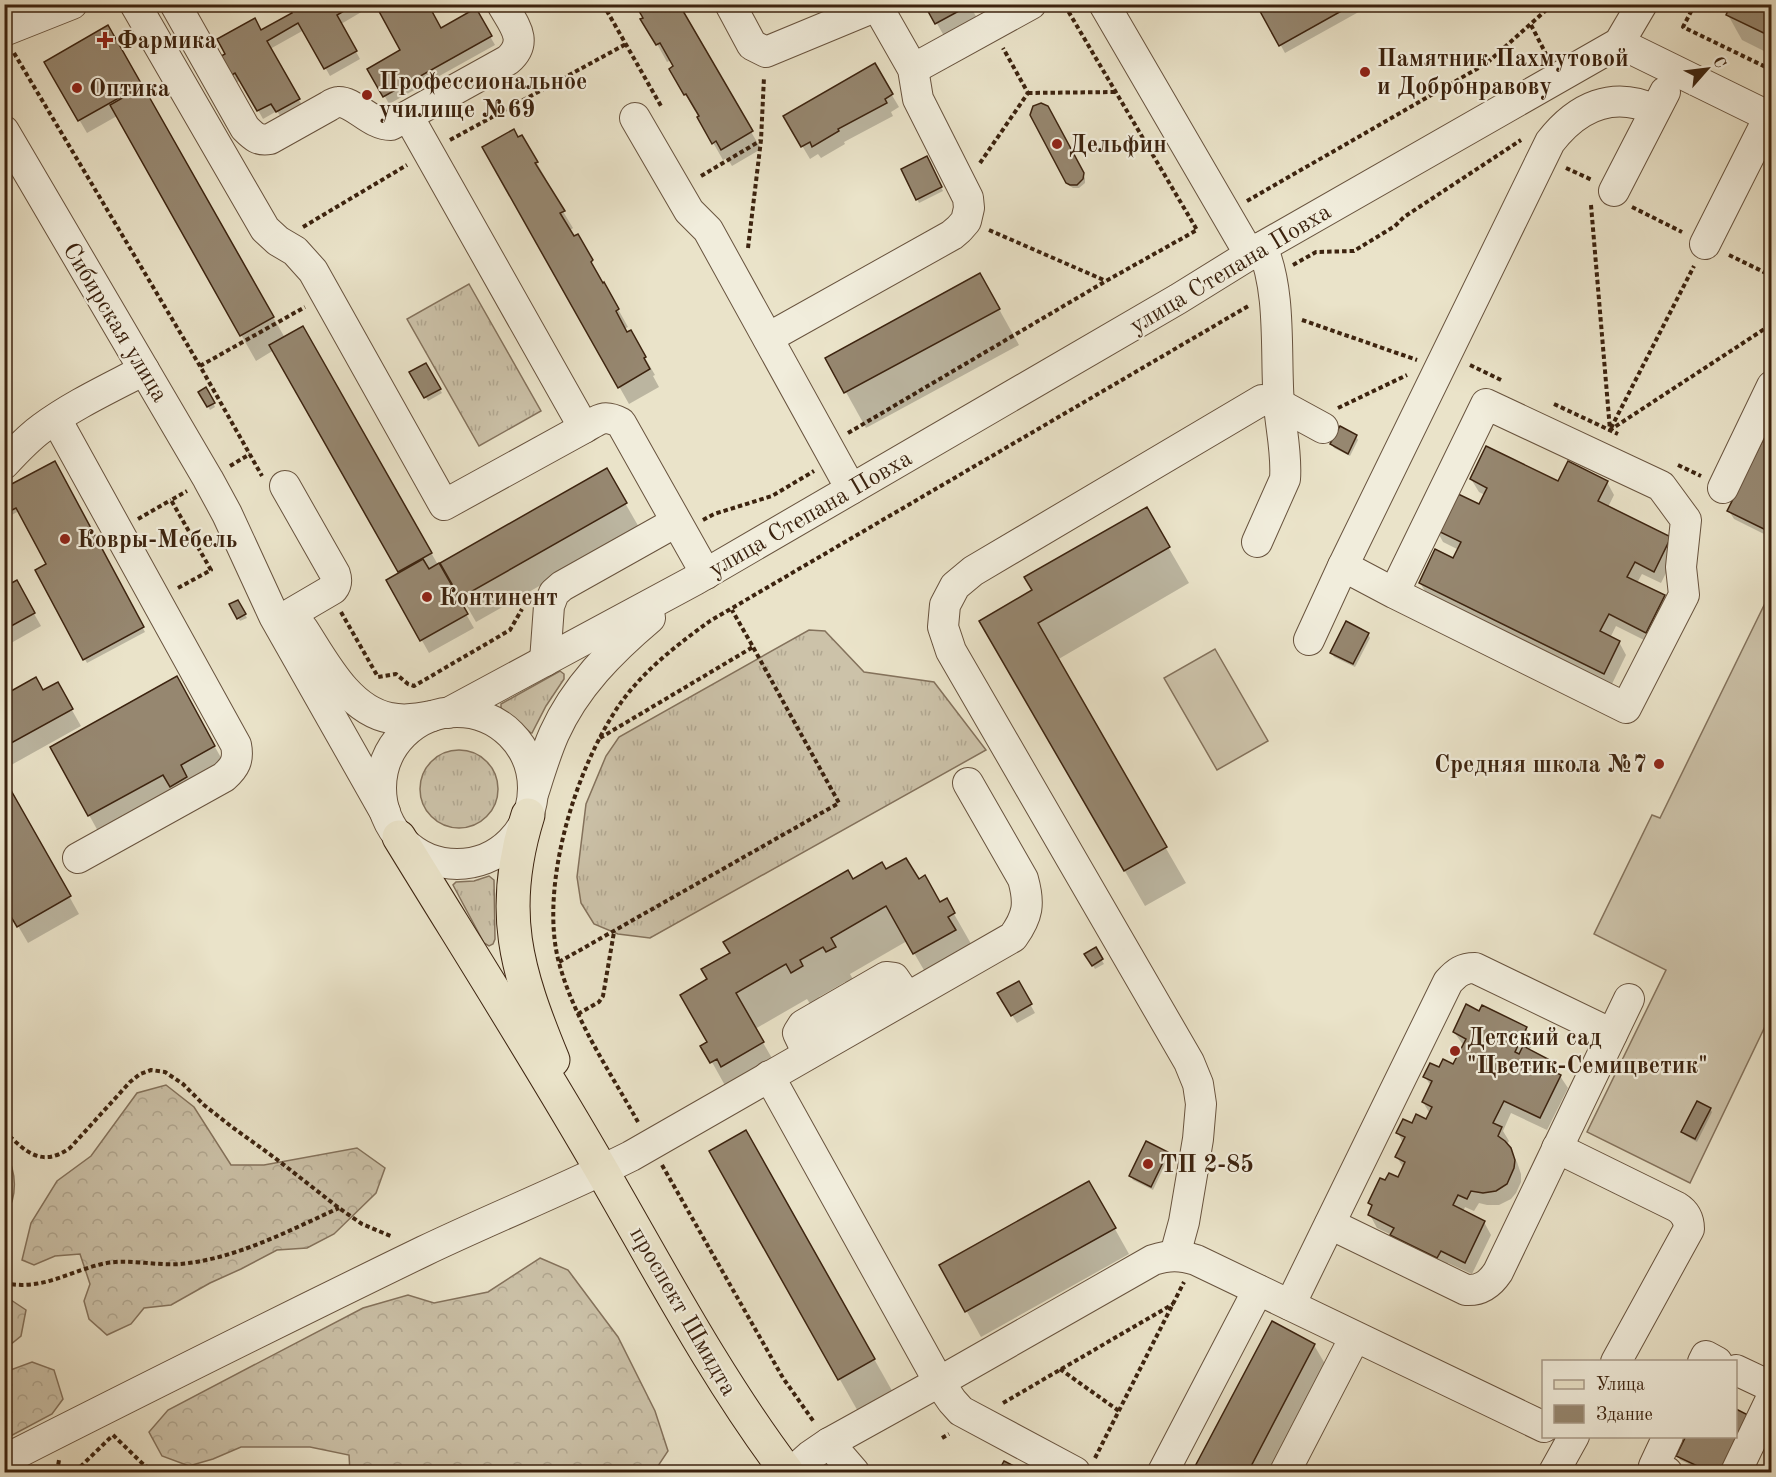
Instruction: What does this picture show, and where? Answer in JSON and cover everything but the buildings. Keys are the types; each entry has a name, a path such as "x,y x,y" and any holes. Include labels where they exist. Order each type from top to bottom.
{"main road":[{"name":"проспект Шмидта","path":"531,806 519,843 515,870 513,930 518,959 528,998 595,1158"},
{"name":"проспект Шмидта","path":"392,824 595,1158 733,1396 787,1473"}],"street":[{"path":"9,41 72,4"},
{"path":"175,4 245,128 260,141 270,139 339,102 350,105 375,122 391,125 508,60 515,54 519,44 518,33 502,4"},
{"path":"730,4 752,45 766,52 876,5 913,69 918,99 963,186 969,208 966,221 952,235 768,338"},
{"path":"913,69 1031,4"},
{"path":"1104,4 1256,251 1269,262 1274,294 1279,404 1286,468 1285,479 1257,542"},
{"path":"1642,4 1619,43 1770,118 1705,244"},
{"path":"140,6 265,229 304,260 327,295 444,506 600,419 611,418 621,423 686,523 700,577"},
{"name":"улица Степана Повха","path":"443,714 700,577 1256,251 1559,64 1619,43"},
{"path":"1559,64 1591,108"},
{"path":"1596,190 1655,110 1675,70"},
{"path":"1309,640 1447,354 1532,148 1569,121 1605,103 1623,100 1642,104 1655,110"},
{"path":"408,116 584,428"},
{"path":"635,118 689,211 708,230 851,489"},
{"name":"Сибирская улица","path":"4,132 208,479 274,616 392,824"},
{"path":"4,464 26,441 56,418 144,370"},
{"path":"1723,488 1772,386"},
{"path":"1185,1258 1184,1222 1198,1140 1201,1104 1198,1084 1189,1062 951,651 943,627 945,605 954,586 973,571 1262,400 1279,404 1317,425"},
{"path":"1344,566 1394,593 1626,708 1684,596 1681,567 1686,520 1661,486 1486,404 1394,593"},
{"path":"56,418 236,745 238,757 233,769 224,777 78,858"},
{"path":"276,485 337,580 336,586 292,613"},
{"name":"Сибирская улица","path":"226,514 332,673 348,693 373,713 394,719 414,719 443,714"},
{"path":"545,661 549,606 554,593 562,586 686,523"},
{"name":"улица Степана Повха","path":"531,806 554,734 582,685 613,651 700,577"},
{"path":"468,713 497,724 513,737 524,752 531,769 531,806 520,832 506,846 489,857 471,863 451,864 432,860 414,850 392,824 383,801 382,781 387,761 396,743 428,718 443,714 468,713"},
{"path":"4,1460 426,1250 595,1158 650,1145 1013,937 1023,923 1027,901 1023,879 968,783"},
{"path":"1290,1305 1448,982 1456,973 1465,968 1475,968 1612,1034"},
{"path":"1330,1224 1466,1290 1482,1288 1492,1281 1629,999"},
{"path":"769,1076 939,1382 952,1401 961,1411 975,1419 1084,1467"},
{"path":"1557,1148 1677,1207 1686,1215 1689,1222 1689,1229 1617,1360"},
{"path":"792,1473 810,1456 829,1443 1153,1260 1185,1258 1290,1305 1542,1426"},
{"path":"1163,1473 1258,1290"},
{"path":"1285,1473 1355,1336"},
{"path":"1737,1370 1772,1387"},
{"path":"1736,1473 1772,1397"},
{"path":"1554,1473 1569,1438"},
{"path":"1667,1473 1654,1466 1668,1438"},
{"path":"829,1443 854,1473"}],"path":[{"path":"686,523 772,496 821,467 840,438 1197,230 1064,4"},
{"path":"1243,203 1487,63 1553,4"},
{"path":"1695,4 1683,27 1772,70"},
{"path":"1531,25 1559,64"},
{"path":"990,27 1028,93"},
{"path":"9,41 250,454 276,485"},
{"path":"743,294 761,140 766,52"},
{"path":"1028,93 1115,92"},
{"path":"963,186 1028,93"},
{"path":"701,176 761,140"},
{"path":"829,1443 783,1378 650,1145 578,1014 559,962 555,942 554,893 572,807 582,775 599,739 620,704 637,683 688,637 710,621 1274,294 1316,252 1353,251 1395,226 1404,216 1532,148 1596,190 1772,276"},
{"path":"1596,190 1610,430"},
{"path":"966,221 1106,281"},
{"path":"1595,456 1705,244"},
{"path":"1274,294 1429,364 1447,354"},
{"path":"200,366 327,295"},
{"path":"1610,430 1772,324"},
{"path":"1317,425 1408,375"},
{"path":"156,600 211,570 171,500 250,454"},
{"path":"329,591 378,676 396,674 414,686 510,630 526,602"},
{"path":"559,962 839,802 732,610"},
{"path":"599,739 753,647"},
{"path":"578,1014 599,1002 603,996 614,931"},
{"path":"4,1131 28,1153 44,1158 60,1154 70,1148 140,1074 151,1070 165,1072 183,1084 204,1105 232,1127 362,1224 426,1250"},
{"path":"4,1283 37,1285 104,1263 178,1264 207,1260 248,1248 339,1208"},
{"path":"1084,1467 1119,1411 1173,1304 1185,1258"},
{"path":"942,1438 1173,1304"},
{"path":"1060,1370 1119,1411"},
{"path":"113,1435 144,1465 156,1473"}],"green space":[{"path":"469,284 541,411 479,446 407,319"},
{"path":"1771,591 1771,1014 1690,1183 1587,1132 1666,970 1594,934 1652,815 1660,818"},
{"path":"809,630 825,631 864,672 934,682 986,750 650,938 618,934 594,924 581,903 577,877 586,804 606,756 619,737"},
{"path":"1215,649 1268,741 1217,770 1164,678"},
{"path":"560,671 564,674 564,679 532,733 501,708 501,704"},
{"path":"451,750 467,750 481,756 492,767 498,781 498,797 492,811 481,822 467,828 451,828 437,822 426,811 420,797 420,781 426,767 437,756"},
{"path":"489,876 494,880 495,939 489,946 484,943 453,885 456,882 474,881"},
{"path":"166,1085 194,1107 231,1165 264,1165 357,1148 385,1168 376,1193 334,1234 307,1248 277,1250 171,1305 144,1308 131,1324 107,1335 89,1319 84,1301 90,1284 80,1254 55,1256 34,1265 22,1260 31,1223 57,1181 91,1156 137,1093"},
{"path":"5,1151 14,1176 14,1193 5,1216"},
{"path":"540,1258 568,1270 618,1337 655,1411 668,1451 654,1472 350,1472 349,1455 310,1447 241,1447 189,1466 162,1456 149,1432 168,1410 363,1308 408,1295 434,1303 488,1292"},
{"path":"5,1296 26,1310 21,1336 5,1349"},
{"path":"32,1362 54,1370 63,1399 52,1414 5,1439 5,1372"},
{"path":"125,1466 136,1472 91,1472"}],"place":[{"name":"Фармика","path":"105,40"},
{"name":"Памятник Пахмутовой и Добронравову","path":"1365,72"},
{"name":"Оптика","path":"77,88"},
{"name":"Профессиональное училище №69","path":"367,95"},
{"name":"Дельфин","path":"1057,144"},
{"name":"Ковры-Мебель","path":"65,539"},
{"name":"Континент","path":"427,597"},
{"name":"Средняя школа №7","path":"1659,764"},
{"name":"Детский сад \"Цветик-Семицветик\"","path":"1455,1051"},
{"name":"ТП 2-85","path":"1148,1164"}]}
